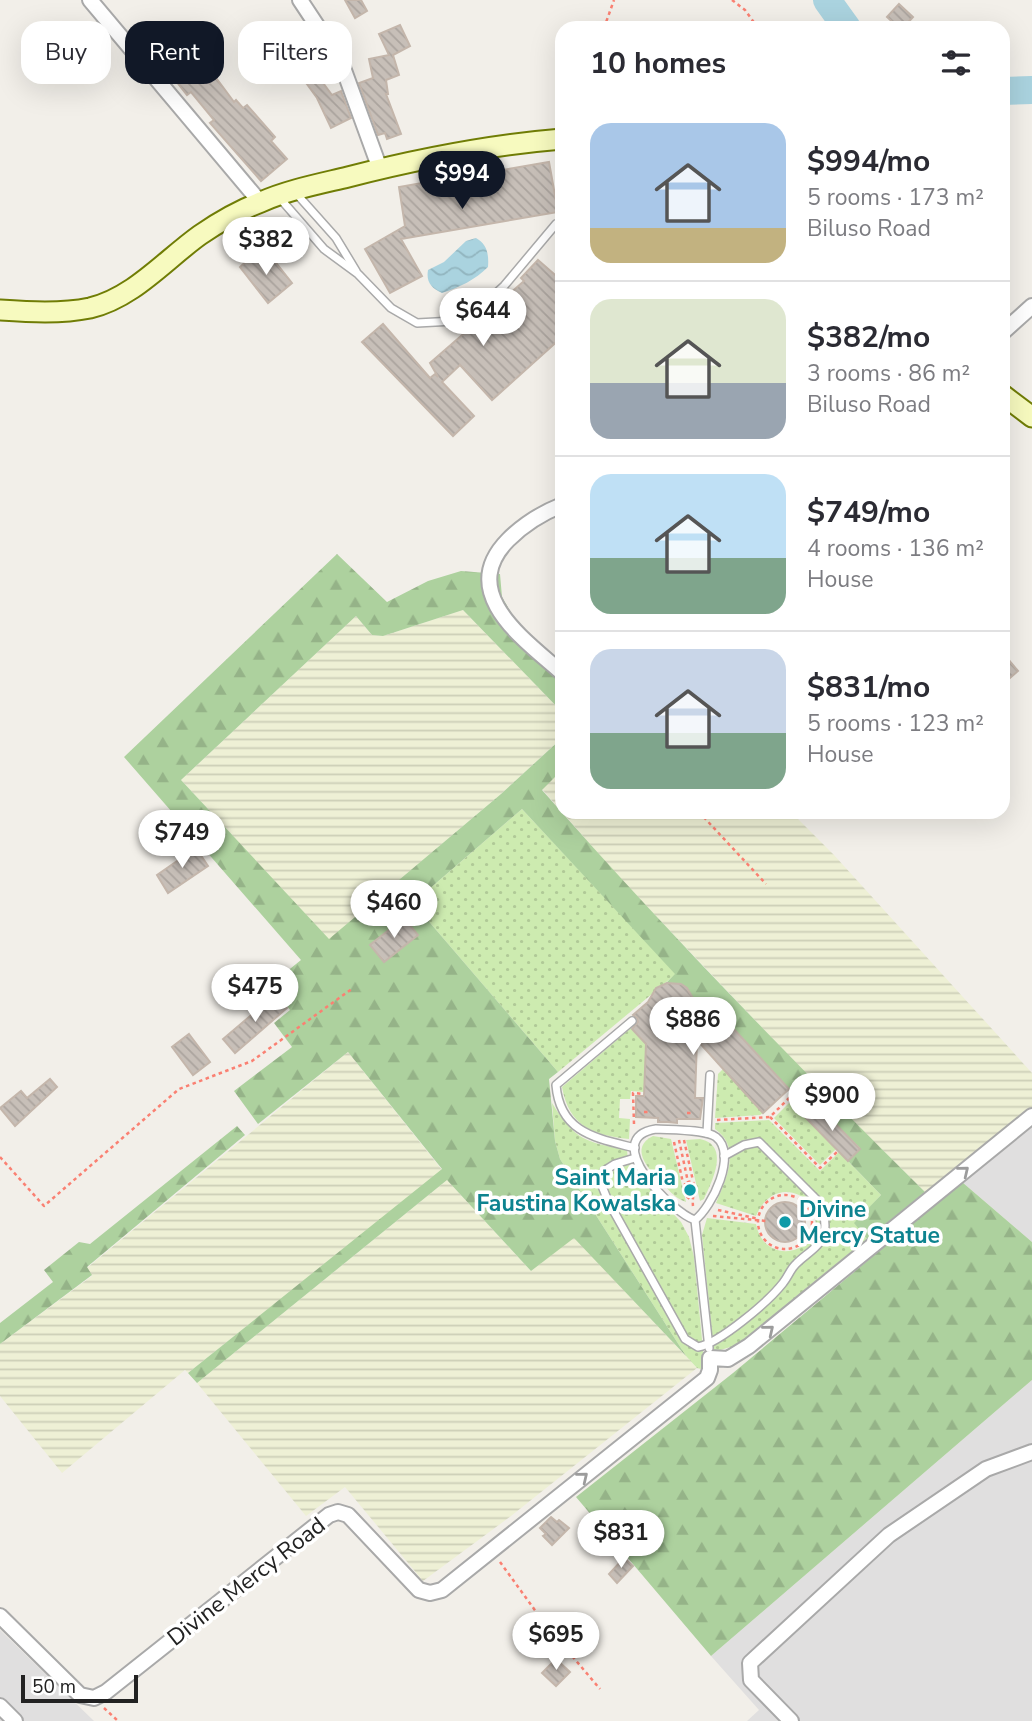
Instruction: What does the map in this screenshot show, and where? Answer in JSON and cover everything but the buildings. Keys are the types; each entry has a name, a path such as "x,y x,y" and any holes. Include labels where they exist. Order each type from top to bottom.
{"street":[{"path":"90,0 277,196"},
{"path":"300,0 341,62 380,169"},
{"path":"0,310 60,312 90,308 116,299 201,234 277,196 429,157 516,142 555,139"},
{"path":"1010,325 1032,306"},
{"path":"1010,401 1032,418"},
{"path":"555,509 522,526 503,546 491,565 489,580 491,597 497,608 517,633 555,667"},
{"path":"709,1351 728,1359 749,1346 1032,1116"},
{"name":"Divine Mercy Road","path":"0,1616 79,1695 94,1698 106,1692 329,1515 338,1512 348,1515 419,1590 430,1593 442,1590 707,1378 710,1370 709,1351"},
{"path":"791,1721 751,1680 750,1663 889,1535 986,1469 1032,1452"},
{"path":"0,1706 15,1721"}],"lane":[{"path":"277,196 336,238 358,274"},
{"path":"277,196 324,249 358,274 391,308 417,323 454,321 481,307 504,286 555,225"},
{"path":"632,1021 556,1085 560,1105 576,1128 598,1138 635,1148"},
{"path":"707,1133 710,1075"},
{"path":"656,1129 707,1133 719,1139 724,1156 720,1180 708,1207 695,1220 682,1214 643,1172 635,1158 635,1148 641,1135 656,1129"},
{"path":"709,1351 778,1289 795,1265 819,1244 825,1223 824,1213 813,1194 792,1177 759,1142 744,1145 724,1156"},
{"path":"635,1158 615,1164 604,1171 602,1186 685,1339 709,1351"},
{"path":"695,1220 709,1351"}],"path":[{"path":"606,21 614,0"},
{"path":"732,0 745,10 753,21"},
{"path":"706,819 766,884"},
{"path":"0,1157 44,1206 179,1089 252,1061 353,988"},
{"path":"708,1120 770,1117 797,1090"},
{"path":"641,1135 632,1122 633,1093 644,1094"},
{"path":"643,1112 650,1112"},
{"path":"687,1113 693,1113"},
{"path":"770,1117 820,1168 838,1151"},
{"path":"673,1140 686,1182"},
{"path":"679,1140 686,1196 692,1201"},
{"path":"684,1140 696,1194 692,1201 695,1220"},
{"path":"686,1182 693,1181"},
{"path":"792,1195 810,1209 813,1224 808,1238 802,1244 795,1248 780,1249 773,1247 762,1236 758,1220 764,1205 770,1200 777,1196 792,1195"},
{"path":"708,1207 758,1220"},
{"path":"702,1214 758,1220"},
{"path":"491,1550 545,1623 600,1689"}],"shaded area":[{"path":"1032,1127 1032,1242 962,1182"},
{"path":"1032,1380 1032,1721 747,1721 759,1710 711,1656"},
{"path":"0,1630 94,1721 0,1721"}],"green space":[{"path":"337,554 387,602 428,581 461,571 500,574 502,597 519,626 555,659 555,705 463,610 383,636 372,635 356,616 181,780 329,939 501,794 555,744 555,777 542,790 555,804 555,819 568,819 730,994 925,1192 867,1239 854,1223 881,1195 848,1161 860,1148 795,1084 789,1089 709,1007 696,1007 689,991 681,985 665,984 675,974 522,809 413,903 558,1072 549,1079 555,1141 560,1159 686,1356 574,1238 531,1271 447,1180 197,1383 188,1373 442,1169 348,1052 258,1124 234,1091 292,1047 274,1023 290,1010 270,985 301,960 124,757"},
{"path":"463,610 555,705 555,744 501,794 329,940 181,780 356,616 372,635 383,636"},
{"path":"555,777 555,804 542,789"},
{"path":"522,809 676,974 558,1072 413,903"},
{"path":"568,819 798,819 1032,1073 1032,1112 925,1192 810,1078 616,874"},
{"path":"631,1028 646,1044 644,1092 631,1091 630,1099 620,1099 619,1118 630,1119 629,1139 604,1135 584,1126 570,1111 562,1087"},
{"path":"348,1052 442,1170 188,1373 185,1370 62,1473 0,1396 0,1344 92,1276 87,1268"},
{"path":"723,1069 763,1113 715,1118 718,1074"},
{"path":"802,1090 816,1104 804,1116 836,1149 820,1165 774,1118"},
{"path":"552,1103 568,1125 582,1137 627,1150 628,1160 636,1174 681,1222 689,1237 694,1257 705,1370 697,1368 686,1356 560,1159 555,1141"},
{"path":"769,1120 820,1171 839,1152 881,1195 855,1223 867,1239 737,1345 714,1352 702,1235 707,1218 756,1224 761,1238 780,1251 802,1247 810,1240 815,1229 815,1216 811,1206 802,1197 792,1193 773,1195 763,1204 756,1216 716,1203 727,1174 730,1154 728,1145 715,1129 715,1123"},
{"path":"237,1126 245,1135 87,1267 92,1275 0,1344 0,1323 53,1282 44,1270 79,1242 90,1244"},
{"path":"653,1136 671,1139 686,1202 669,1190 650,1170 643,1158 642,1146"},
{"path":"700,1139 715,1148 717,1164 704,1199 700,1201 686,1140"},
{"path":"447,1180 531,1271 574,1237 697,1368 511,1516 423,1581 345,1487 306,1516 197,1383"},
{"path":"962,1182 1032,1242 1032,1380 711,1656 576,1497 733,1373"}],"water":[{"path":"476,238 483,243 486,250 488,267 455,288 442,293 435,289 430,284 428,270 444,262 466,241"}],"waterway":[{"path":"827,0 842,21"},
{"path":"1010,91 1032,90"}],"place":[{"name":"Saint Maria Faustina Kowalska","path":"690,1190"},
{"name":"Divine Mercy Statue","path":"785,1222"}]}
